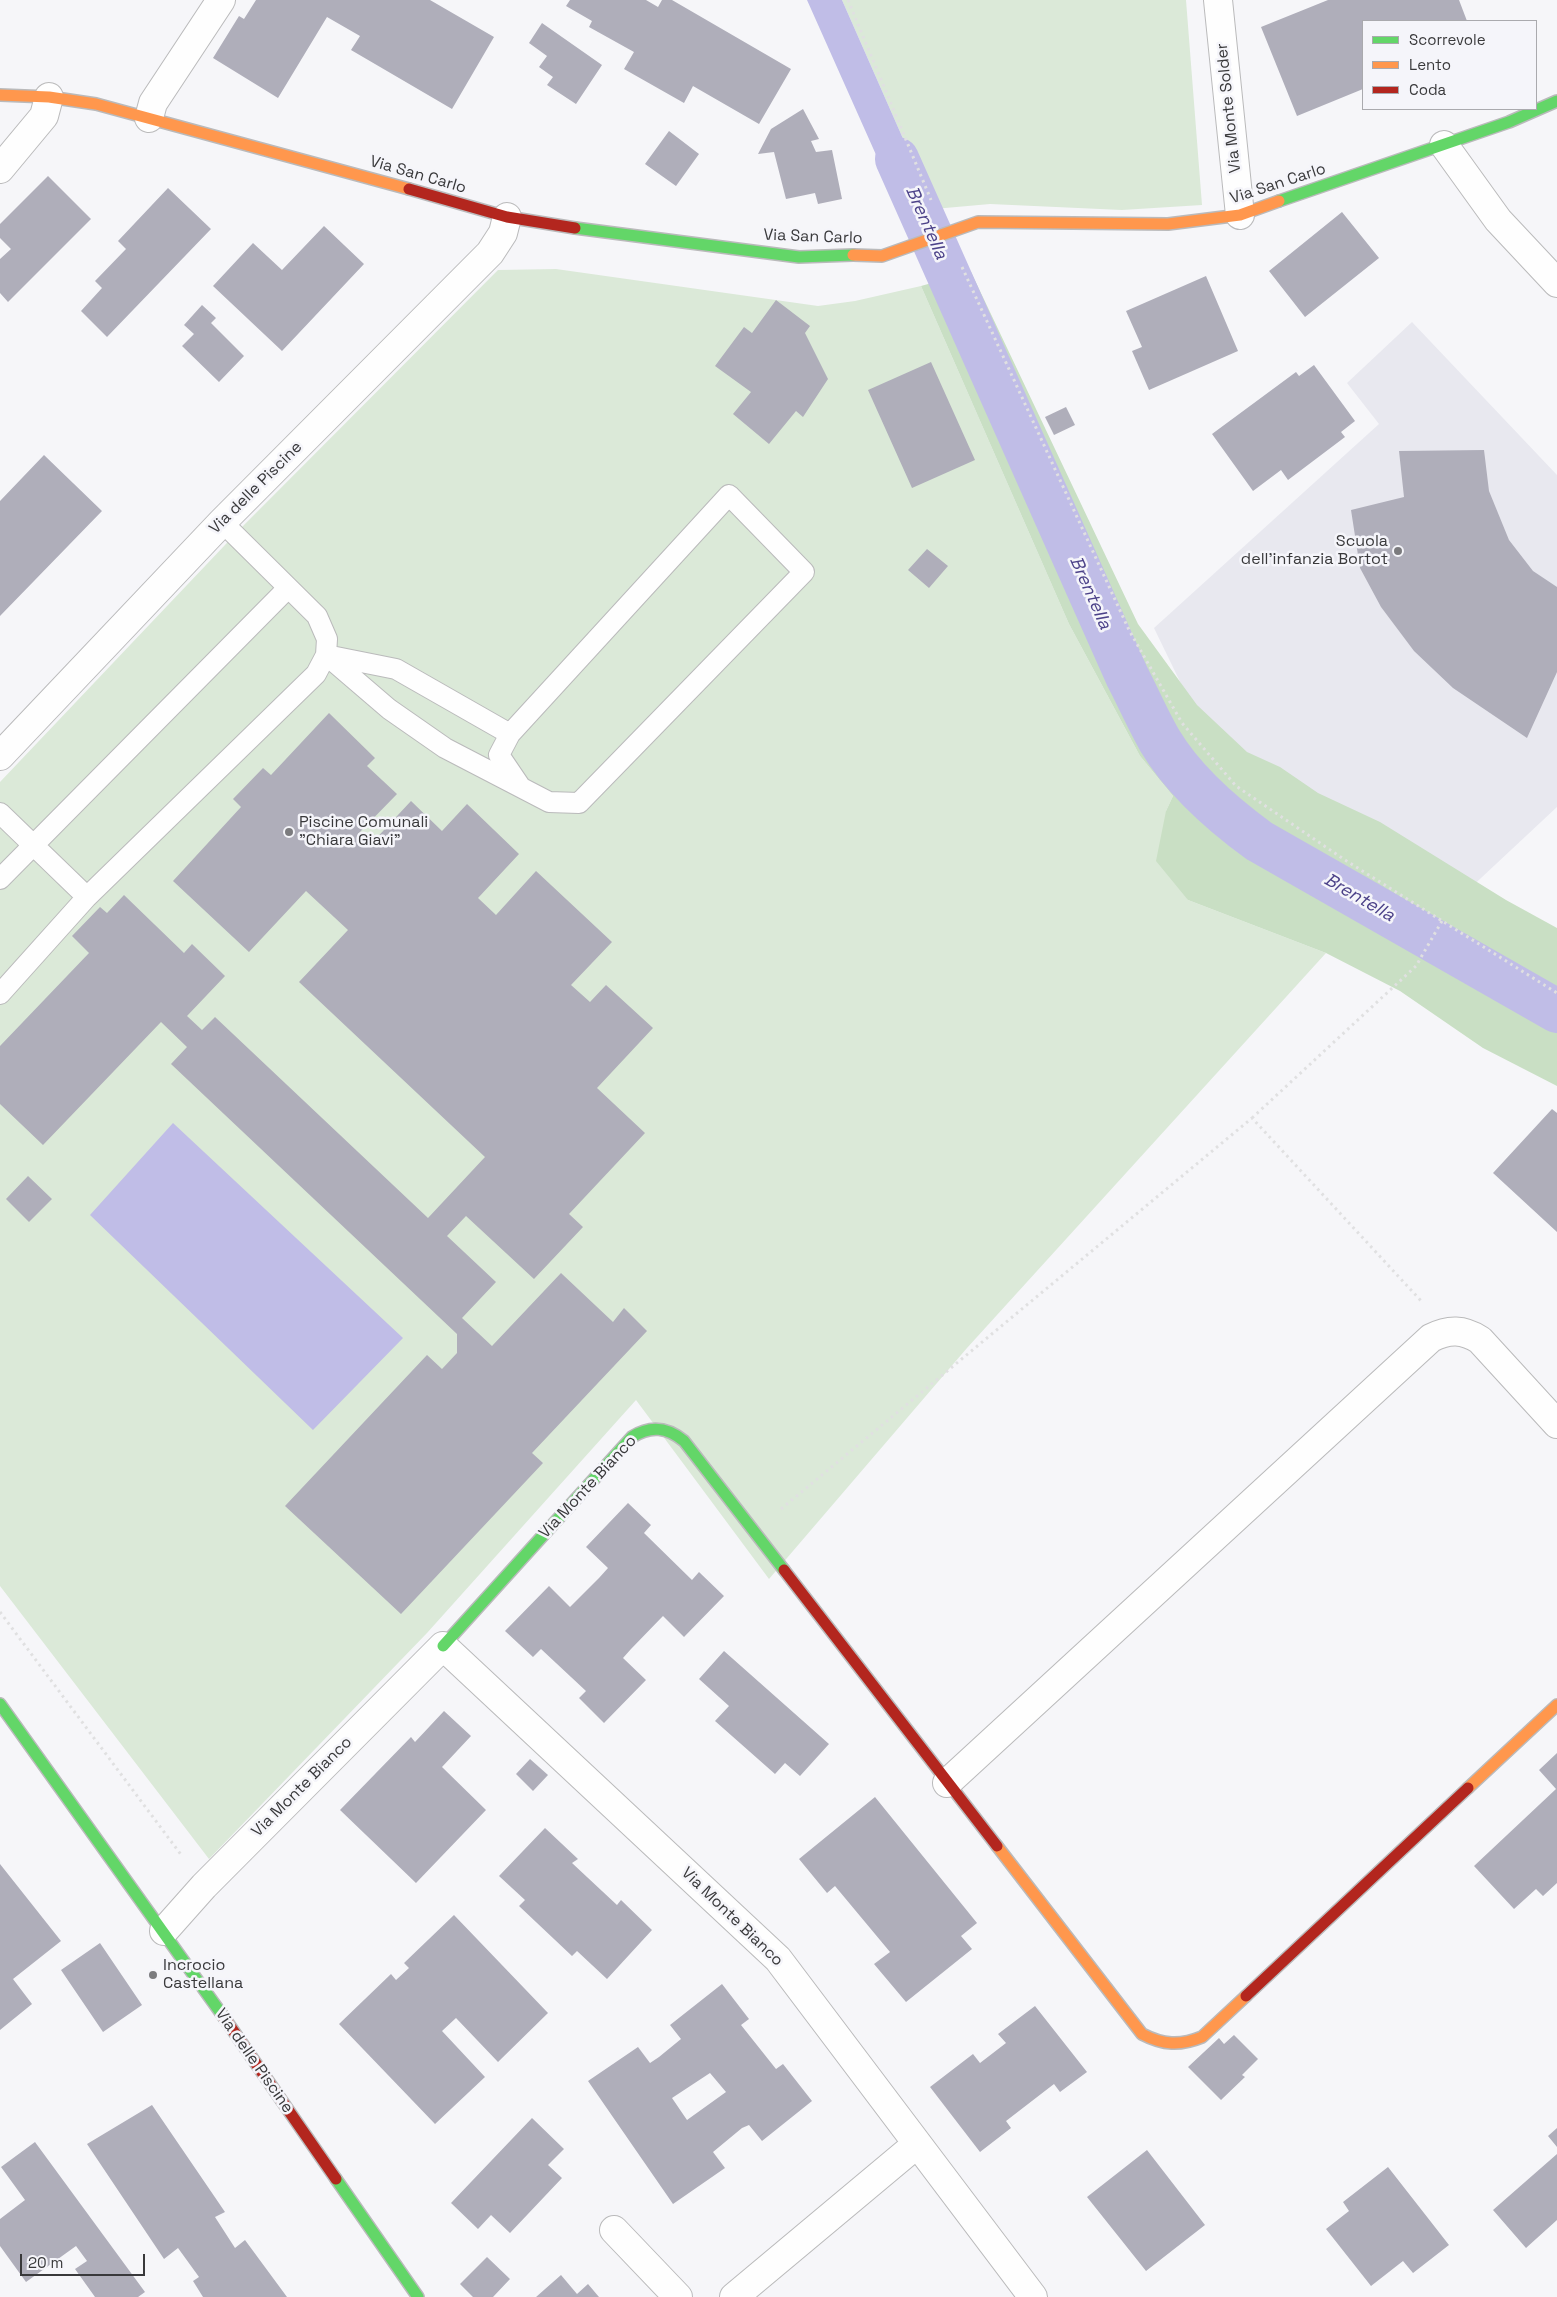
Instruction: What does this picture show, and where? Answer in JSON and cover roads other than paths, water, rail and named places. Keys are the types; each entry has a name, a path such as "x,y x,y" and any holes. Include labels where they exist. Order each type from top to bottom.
{"street":[{"path":"149,118 153,103 221,0"},
{"name":"Via Monte Solder","path":"1218,0 1240,215"},
{"name":"Via San Carlo","path":"0,95 49,97 96,104 507,217 799,257 840,254 882,256 978,222 1168,224 1240,215 1509,122 1536,110"},
{"path":"0,168 44,116 49,97"},
{"name":"Via San Carlo","path":"1537,110 1557,101"},
{"path":"1444,145 1498,220 1557,283"},
{"name":"Via delle Piscine","path":"0,756 222,522 490,253 503,233 507,217"},
{"path":"948,1782 1431,1338 1443,1332 1457,1330 1469,1333 1480,1340 1557,1424"},
{"name":"Via Monte Bianco","path":"164,1931 204,1886 443,1646 632,1437 642,1430 652,1427 664,1428 676,1433 684,1441 1142,2034 1152,2040 1176,2045 1190,2043 1202,2037 1557,1706"},
{"name":"Via Monte Bianco","path":"443,1646 778,1959 1033,2297"},
{"name":"Via delle Piscine","path":"0,1704 164,1931 418,2297"},
{"path":"734,2297 917,2144"},
{"path":"614,2230 678,2297"}],"lane":[{"path":"326,655 389,709 445,748 522,789 549,802 579,804 804,572 729,496 510,734 499,755 522,789"},
{"path":"0,994 87,898 316,674 326,655 328,638 317,616 222,522"},
{"path":"0,879 288,588"},
{"path":"326,655 396,669 510,734"},
{"path":"0,812 87,898"}],"water":[{"path":"807,0 842,0 934,209 906,222"},
{"path":"173,1123 403,1338 313,1430 90,1215"}],"waterway":[{"name":"Brentella","path":"897,159 1127,676 1160,741 1180,770 1231,820 1259,841 1557,1011"}],"place":[{"name":"Scuola dell'infanzia Bortot","path":"1398,551"},
{"name":"Piscine Comunali \"Chiara Giavi\"","path":"289,832"},
{"name":"Incrocio Castellana","path":"153,1975"}]}
